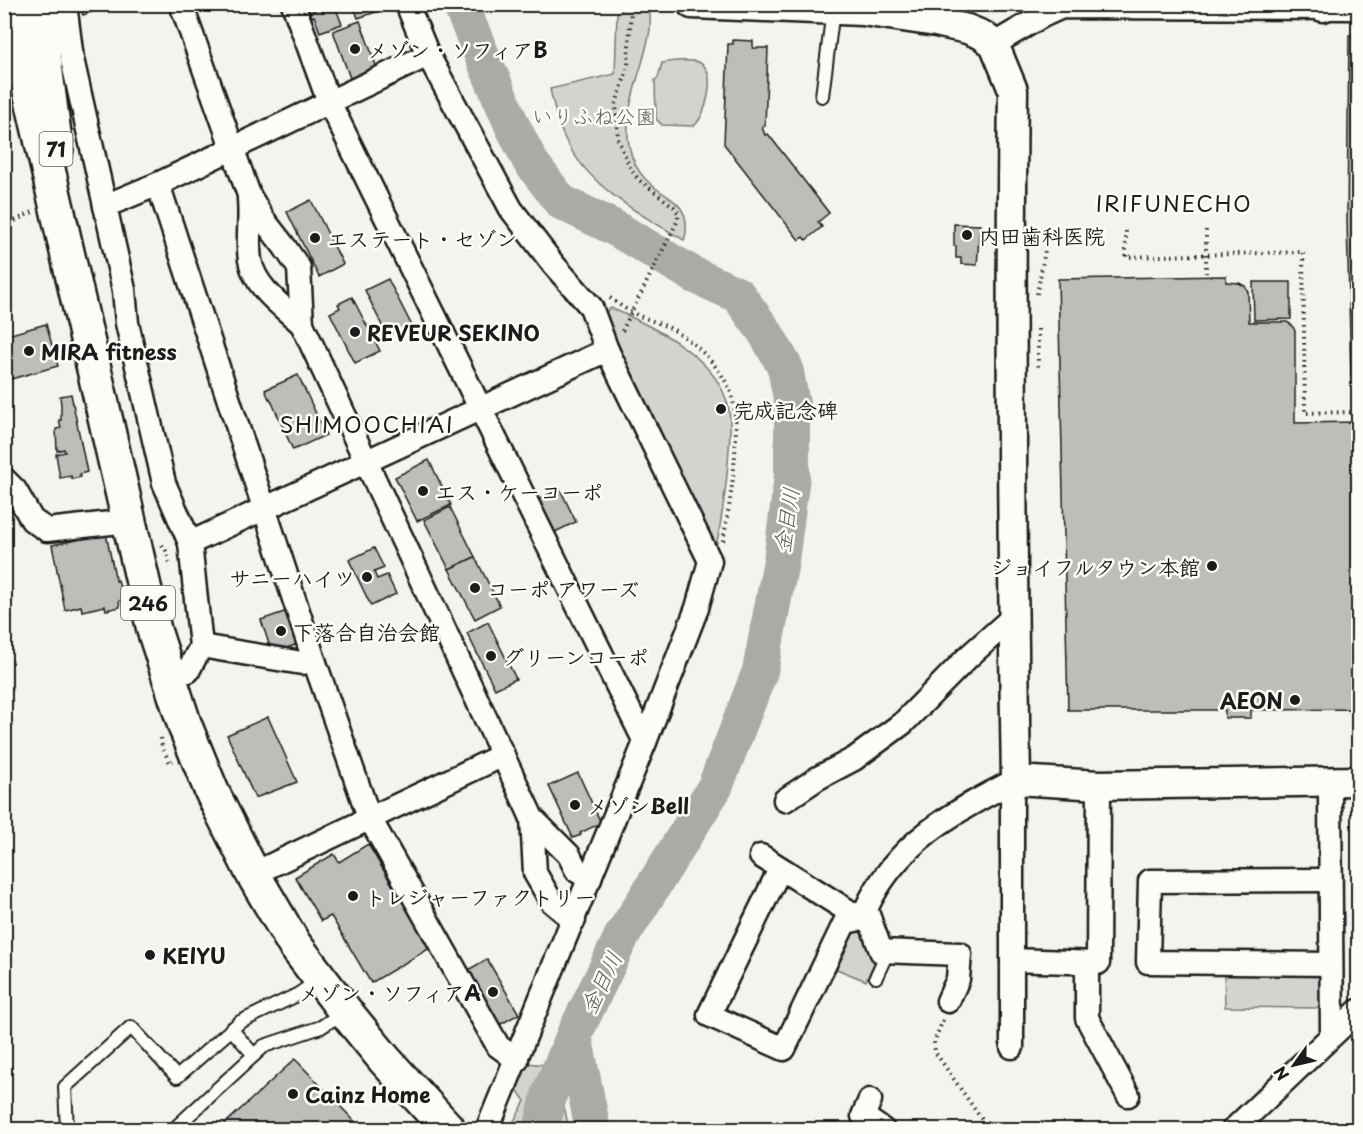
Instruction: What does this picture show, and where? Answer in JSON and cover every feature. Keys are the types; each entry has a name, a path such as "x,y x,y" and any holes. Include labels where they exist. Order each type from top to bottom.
{"main road":[{"name":"246","path":"10,4 154,630 185,726 212,792 253,873 294,944 385,1060 449,1130"},
{"name":"71","path":"41,4 44,58 77,293"},
{"name":"71","path":"4,36 35,112"}],"street":[{"path":"65,4 72,59 124,290 127,323 164,483 190,543 201,646 188,671"},
{"path":"181,4 249,195 263,219 299,268 302,324 365,462 532,818 569,855 577,871 590,879"},
{"path":"293,4 329,102 645,742"},
{"path":"407,4 428,55 511,209 553,264 591,307 607,350 710,561 697,608 645,742 488,1130"},
{"path":"697,5 862,11 967,29 982,35 994,44 1006,68 1013,90 1011,231 1016,780 1012,798 1012,1047"},
{"path":"994,44 1062,6 1359,8"},
{"path":"105,206 158,184 428,55"},
{"path":"158,184 314,660 369,817 498,1047 517,1059"},
{"path":"249,195 250,259 254,274 266,291 302,324"},
{"path":"190,543 607,350"},
{"path":"4,479 15,490 32,520 47,530 129,521"},
{"path":"784,801 818,778 854,759 903,723 968,657 1013,617"},
{"path":"201,646 302,663 314,660"},
{"path":"253,873 503,755"},
{"path":"780,869 709,1015 784,1049 845,922 864,914 885,875 904,852 945,819 1016,780 1099,785 1345,780 1330,880 1332,1035"},
{"path":"1012,960 1098,963 1099,785"},
{"path":"532,818 536,873 551,901 574,920"},
{"path":"761,856 780,869 864,914 881,951 960,954 958,979 948,1002"},
{"path":"1330,880 1150,881 1148,962 1330,964"},
{"path":"1087,963 1087,1018 1107,1078 1128,1095"},
{"path":"1233,1130 1252,1121 1332,1035 1359,1011"},
{"path":"870,1100 863,1116 883,1130"}],"lane":[{"path":"822,96 833,10"},
{"path":"876,977 888,951"},
{"path":"66,1130 65,1087 131,1027 177,1077 231,1029 250,1016 297,995 321,979"},
{"path":"173,1130 264,1046 321,1027 345,1011"},
{"path":"231,1029 254,1055"}],"path":[{"path":"623,327 678,219 678,213 674,207 639,180 632,171 618,139 616,104 628,67 631,4"},
{"path":"4,226 34,212"},
{"path":"1037,304 1049,229"},
{"path":"1206,230 1206,273"},
{"path":"1126,231 1126,257 1303,252 1305,413 1359,412"},
{"path":"631,312 681,334 706,355 719,371 734,402 735,445 730,504 720,557 710,561"},
{"path":"1038,325 1038,367"},
{"path":"948,1002 949,1006 934,1042 935,1052 985,1128 993,1130"}],"green space":[{"name":"いりふね公園","path":"638,6 650,12 650,30 629,111 628,142 632,157 643,177 674,201 685,215 684,240 617,198 587,171 562,133 550,89 615,74 617,14 626,7"},
{"path":"697,62 703,65 709,78 706,105 694,126 662,125 656,119 655,80 658,78 662,63"},
{"path":"611,308 644,323 694,355 718,383 726,399 730,424 728,462 715,553 600,315"},
{"path":"858,927 869,932 870,956 876,958 866,981 832,967 850,930"},
{"path":"1316,970 1322,977 1322,1008 1225,1007 1224,971"},
{"path":"527,1063 546,1065 558,1078 569,1129 509,1130 525,1101 518,1091 517,1072"}],"building":[{"path":"79,4 113,4 83,15"},
{"path":"315,4 334,4 342,24 320,32 310,12 317,9"},
{"path":"353,4 377,4 379,11 358,18"},
{"name":"メゾン・ソフィアB","path":"360,21 377,68 350,78 333,31"},
{"path":"1349,35 1358,35 1358,377 1351,377 1347,221"},
{"path":"733,40 753,41 753,48 768,48 765,126 762,127 765,135 768,134 829,213 818,222 822,227 806,240 803,237 799,240 724,144 728,44 733,44"},
{"name":"エステート・セゾン","path":"311,200 343,264 319,277 287,212"},
{"name":"内田歯科医院","path":"954,224 980,225 977,265 961,264 961,258 956,258"},
{"name":"ジョイフルタウン本館","path":"1226,276 1226,282 1239,283 1245,286 1248,292 1249,322 1287,322 1295,331 1295,423 1358,422 1358,709 1251,710 1251,718 1225,718 1225,710 1068,710 1058,279"},
{"path":"388,279 413,328 398,335 396,331 387,336 365,290"},
{"path":"1253,282 1291,282 1291,319 1254,320"},
{"name":"REVEUR SEKINO","path":"352,297 380,351 355,363 330,313 340,308 338,304"},
{"name":"MIRA fitness","path":"46,324 58,366 4,381 4,336"},
{"path":"298,375 326,435 293,450 265,390"},
{"path":"71,394 87,472 80,474 81,477 72,479 71,476 60,478 56,454 65,452 64,449 57,451 56,429 61,428 60,396"},
{"name":"エス・ケーコーポ","path":"429,460 451,505 417,521 395,477"},
{"path":"560,489 576,522 553,533 537,500"},
{"name":"コーポ アワーズ","path":"450,507 475,557 449,569 424,520"},
{"path":"106,534 116,581 118,580 123,600 119,601 120,607 106,610 105,606 82,611 81,606 65,610 52,545"},
{"name":"サニーハイツ","path":"374,548 384,568 374,572 377,579 387,575 396,594 371,606 349,560"},
{"name":"コーポ アワーズ","path":"475,557 500,606 475,619 449,569"},
{"name":"下落合自治会館","path":"290,610 301,643 272,653 261,620"},
{"name":"グリーンコーポ","path":"488,622 516,679 495,689 467,633"},
{"path":"268,717 297,782 255,798 227,735"},
{"name":"メゾンBell","path":"578,773 601,823 573,838 549,786"},
{"name":"トレジャーファクトリー","path":"368,844 430,948 371,983 331,916 321,921 295,877 334,854 339,862"},
{"name":"メゾン・ソフィアA","path":"487,959 519,1014 499,1025 468,970"},
{"name":"Cainz Home","path":"295,1059 363,1130 218,1130"}],"waterway":[{"name":"金目川","path":"460,4 530,161 561,202 613,227 694,275 738,295 765,332 785,367 792,404 792,476 781,561 760,671 715,787 622,936 574,1035 550,1092 541,1130"},
{"path":"574,1035 593,1130"}],"place":[{"name":"メゾン・ソフィアB","path":"355,49"},
{"name":"内田歯科医院","path":"967,235"},
{"name":"エステート・セゾン","path":"315,238"},
{"name":"REVEUR SEKINO","path":"355,332"},
{"name":"MIRA fitness","path":"29,351"},
{"name":"完成記念碑","path":"721,409"},
{"name":"エス・ケーコーポ","path":"423,491"},
{"name":"ジョイフルタウン本館","path":"1212,566"},
{"name":"サニーハイツ","path":"367,577"},
{"name":"コーポ アワーズ","path":"475,588"},
{"name":"下落合自治会館","path":"281,631"},
{"name":"グリーンコーポ","path":"491,656"},
{"name":"AEON","path":"1295,700"},
{"name":"メゾンBell","path":"575,805"},
{"name":"トレジャーファクトリー","path":"353,896"},
{"name":"KEIYU","path":"150,955"},
{"name":"メゾン・ソフィアA","path":"493,992"},
{"name":"Cainz Home","path":"293,1094"}],"district":[{"name":"IRIFUNECHO","path":"1174,202"},
{"name":"SHIMOOCHIAI","path":"367,423"}]}
